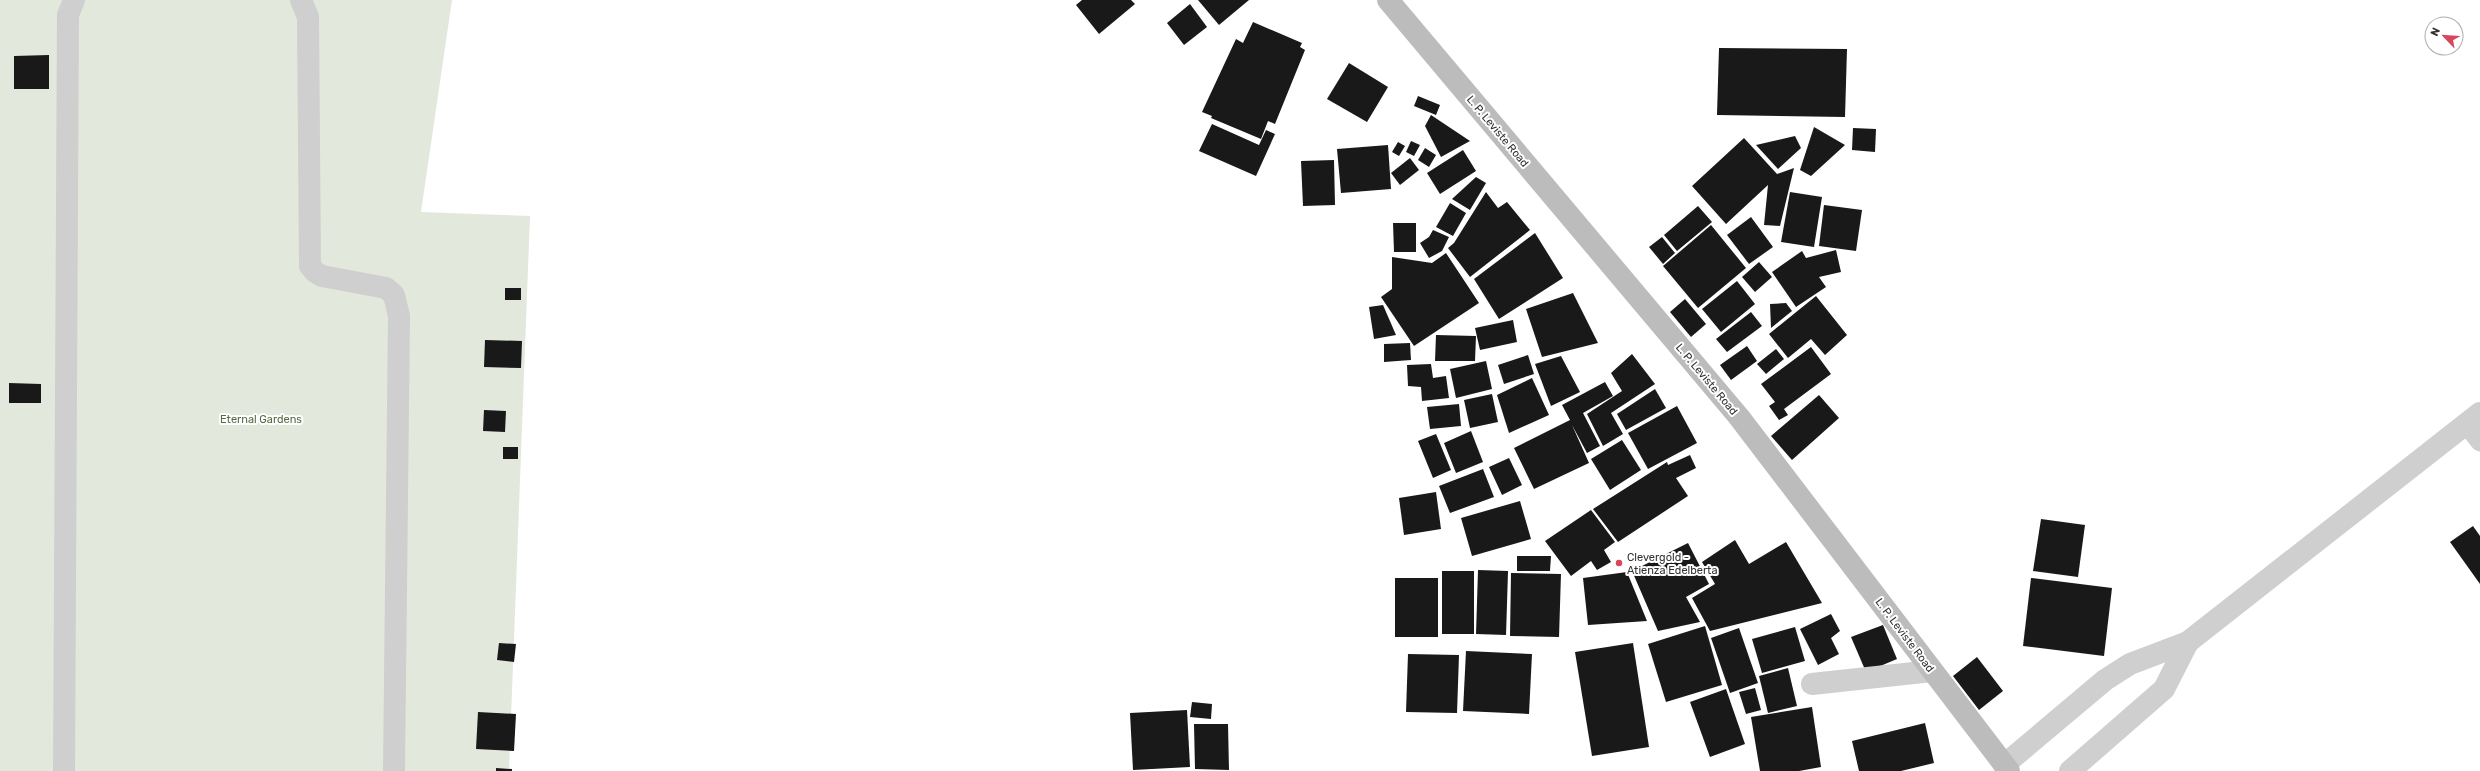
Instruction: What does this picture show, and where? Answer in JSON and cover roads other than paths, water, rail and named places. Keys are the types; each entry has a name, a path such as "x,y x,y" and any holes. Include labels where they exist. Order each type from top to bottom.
{"main road":[{"name":"L. P. Leviste Road","path":"1388,0 1739,417 1932,671 2004,769"}],"street":[{"path":"64,771 68,15 74,0"},
{"path":"301,0 308,17 310,266 315,272 322,276 386,288 394,295 399,316 394,771"},
{"path":"2004,769 2105,680 2130,664 2188,642 2473,418"},
{"path":"2070,771 2164,689 2188,642"},
{"path":"1812,684 1932,671"}],"lane":[{"path":"2473,418 2480,442"}],"place":[{"name":"Clevergold - Atienza Edelberta","path":"1619,563"}],"park label":[{"name":"Eternal Gardens","path":"261,419"}]}
